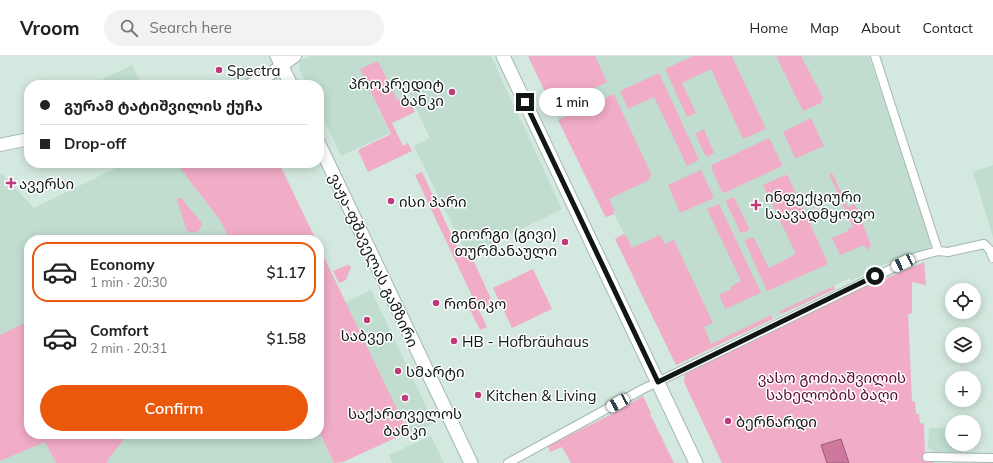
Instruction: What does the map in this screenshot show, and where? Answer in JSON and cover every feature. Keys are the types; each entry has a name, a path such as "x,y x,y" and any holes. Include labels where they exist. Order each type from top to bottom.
{"main road":[{"path":"260,80 266,77 279,61 295,56"},
{"path":"503,56 696,463"},
{"path":"279,61 288,80"},
{"path":"0,146 24,140"},
{"name":"ვაჟა-ფშაველას გამზირი","path":"324,154 471,463"}],"street":[{"path":"875,56 938,250"},
{"path":"508,463 658,382 916,257 938,250 948,252 984,244 990,250 993,258"},
{"path":"927,456 993,458"}],"shaded area":[{"path":"310,56 491,56 562,209 471,254 468,247 464,249 414,146 430,138 409,94 378,108 390,133 341,156 324,120 324,80 305,80 299,68 300,61"},
{"name":"ინფექციური საავადმყოფო","path":"528,56 869,56 933,246 915,254 913,252 893,260 851,281 849,278 834,286 835,289 676,365 632,275 643,270 613,212 615,211 609,199 588,181"},
{"path":"132,65 140,80 101,80"},
{"path":"993,165 993,237 973,172"},
{"path":"116,168 180,168 220,220 228,235 24,235 24,439 323,439 334,463 0,463 0,175 2,174 34,208"},
{"path":"371,290 434,423 409,435 345,303"},
{"path":"929,428 945,428 945,451 962,451 962,454 934,453 928,446"},
{"path":"431,436 444,463 392,463 389,455"},
{"path":"841,439 849,463 827,463 821,445"}],"green space":[{"path":"528,56 595,56 607,82 558,106 554,98 549,100"},
{"path":"693,56 732,56 766,129 743,139 711,69 682,83 696,113 687,117 665,69"},
{"path":"776,56 801,56 823,98 821,103 803,111"},
{"path":"378,61 397,100 407,96 415,112 392,123 403,146 408,143 412,151 368,172 358,150 391,134 360,69"},
{"path":"659,73 699,160 687,166 654,97 628,109 620,91"},
{"path":"614,94 651,174 649,180 609,199 615,211 613,212 614,214 606,217 558,120"},
{"path":"811,118 824,146 795,158 783,132"},
{"path":"704,129 714,153 706,157 695,134"},
{"path":"769,138 782,166 724,193 722,192 711,167 712,165"},
{"path":"822,159 829,174 832,173 848,207 855,204 871,245 867,250 864,245 840,255 832,238 848,231 848,229 853,227"},
{"path":"180,168 281,168 314,235 228,235 220,220"},
{"path":"701,170 714,198 680,213 668,185"},
{"path":"422,172 459,251 467,247 493,303 479,310 487,327 480,330 466,302 473,298 415,175"},
{"path":"785,175 788,176 827,261 826,265 767,291 745,242 752,237 754,238 769,268 796,254 763,185"},
{"path":"734,197 749,228 749,230 742,233 740,232 726,202"},
{"path":"178,198 181,198 202,223 201,228 198,231 192,233 186,229 177,200"},
{"path":"719,204 761,293 725,309 719,295 731,289 730,287 741,281 707,209"},
{"path":"624,234 625,236 626,235 632,248 660,235 665,244 674,240 713,323 704,327 711,344 771,315 773,319 676,365 615,239"},
{"path":"324,257 408,432 343,462 334,463 323,439 324,439"},
{"name":"ვასო გოძიაშვილის სახელობის ბაღი","path":"924,262 926,285 912,282 912,313 908,314 912,401 915,402 916,414 919,414 920,423 924,424 925,460 934,460 934,463 722,463 684,382 685,373 821,306"},
{"path":"348,265 351,267 346,280 339,283 333,271"},
{"path":"533,269 552,309 512,328 493,288"},
{"path":"834,286 835,289 781,314 780,311"},
{"path":"24,323 24,439 124,439 107,463 56,463 45,442 0,461 0,335"},
{"path":"643,396 651,413 650,414 674,463 571,463 562,447 550,452 548,446 618,411"}],"place":[{"name":"Spectra","path":"219,70"},
{"name":"პროკრედიტ ბანკი","path":"452,92"},
{"name":"ავერსი","path":"11,183"},
{"name":"ისი პარი","path":"391,201"},
{"name":"ინფექციური საავადმყოფო","path":"756,205"},
{"name":"გიორგი (გივი) თურმანაული","path":"565,242"},
{"name":"რონიკო","path":"436,303"},
{"name":"საბვეი","path":"367,320"},
{"name":"HB - Hofbräuhaus","path":"454,341"},
{"name":"სმარტი","path":"398,371"},
{"name":"Kitchen & Living","path":"478,395"},
{"name":"საქართველოს ბანკი","path":"405,398"},
{"name":"ბერნარდი","path":"728,421"}],"route":[{"path":"525,102 658,382 875,276"}]}
